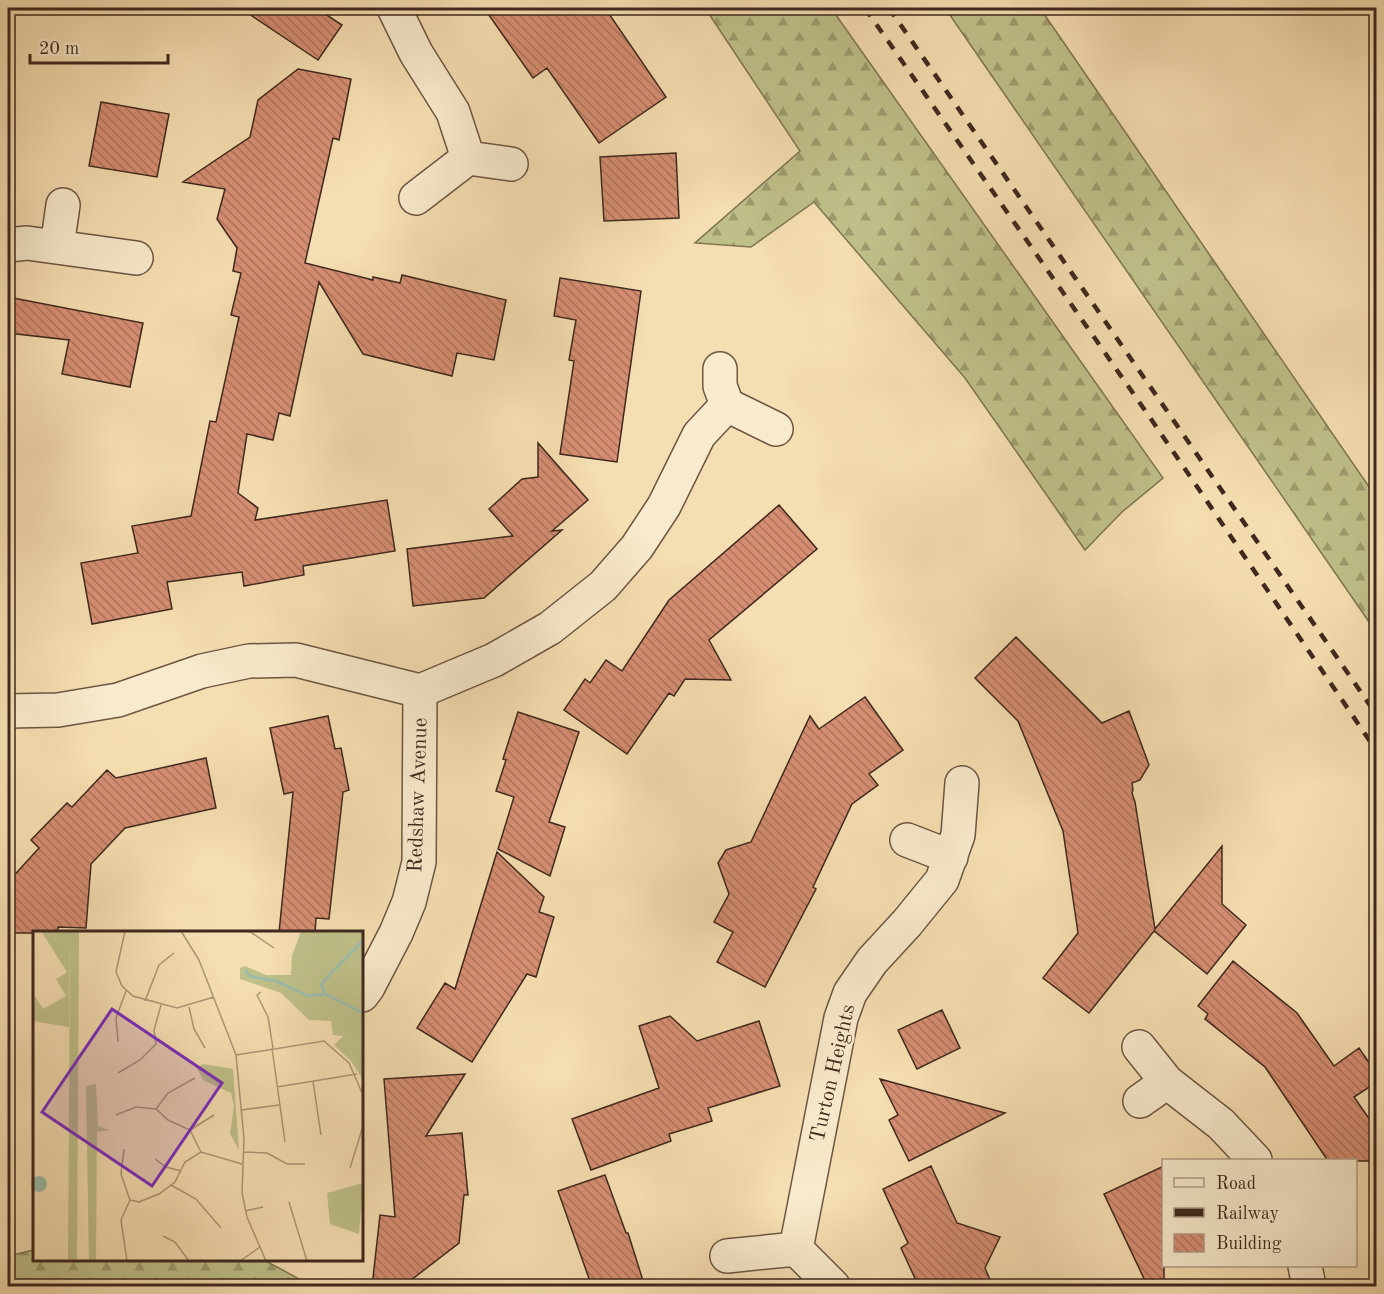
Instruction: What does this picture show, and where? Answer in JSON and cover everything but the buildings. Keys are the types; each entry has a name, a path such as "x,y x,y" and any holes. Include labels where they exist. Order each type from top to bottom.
{"street":[{"path":"394,8 416,53 453,112 468,158"},
{"path":"416,198 468,158 511,164"},
{"path":"57,247 63,205"},
{"path":"8,245 27,243 136,258"},
{"path":"720,369 720,386 727,405 776,429"},
{"path":"8,711 58,710 118,700 202,671 249,661 296,660 420,691 494,660 550,628 603,586 637,547 664,506 699,435 727,405"},
{"name":"Redshaw Avenue","path":"363,994 409,902 418,862 420,691"},
{"name":"Turton Heights","path":"796,1249 841,1018 850,993 872,961 942,880 958,836 962,783"},
{"path":"907,840 951,858"},
{"path":"1139,1047 1167,1082 1221,1124 1253,1159"},
{"path":"1140,1101 1167,1082"},
{"path":"727,1256 796,1249 832,1287"},
{"path":"1305,1267 1309,1287"}],"green space":[{"path":"705,8 831,8 1163,478 1122,512 1085,550 965,378 814,202 751,247 695,243 800,151"},
{"path":"945,8 1040,8 1376,497 1376,632"},
{"path":"33,1250 33,1261 266,1261 301,1280 305,1286 8,1286 8,1256"}],"railway":[{"path":"865,8 1151,419 1376,750"},
{"path":"889,8 1376,714"}]}
